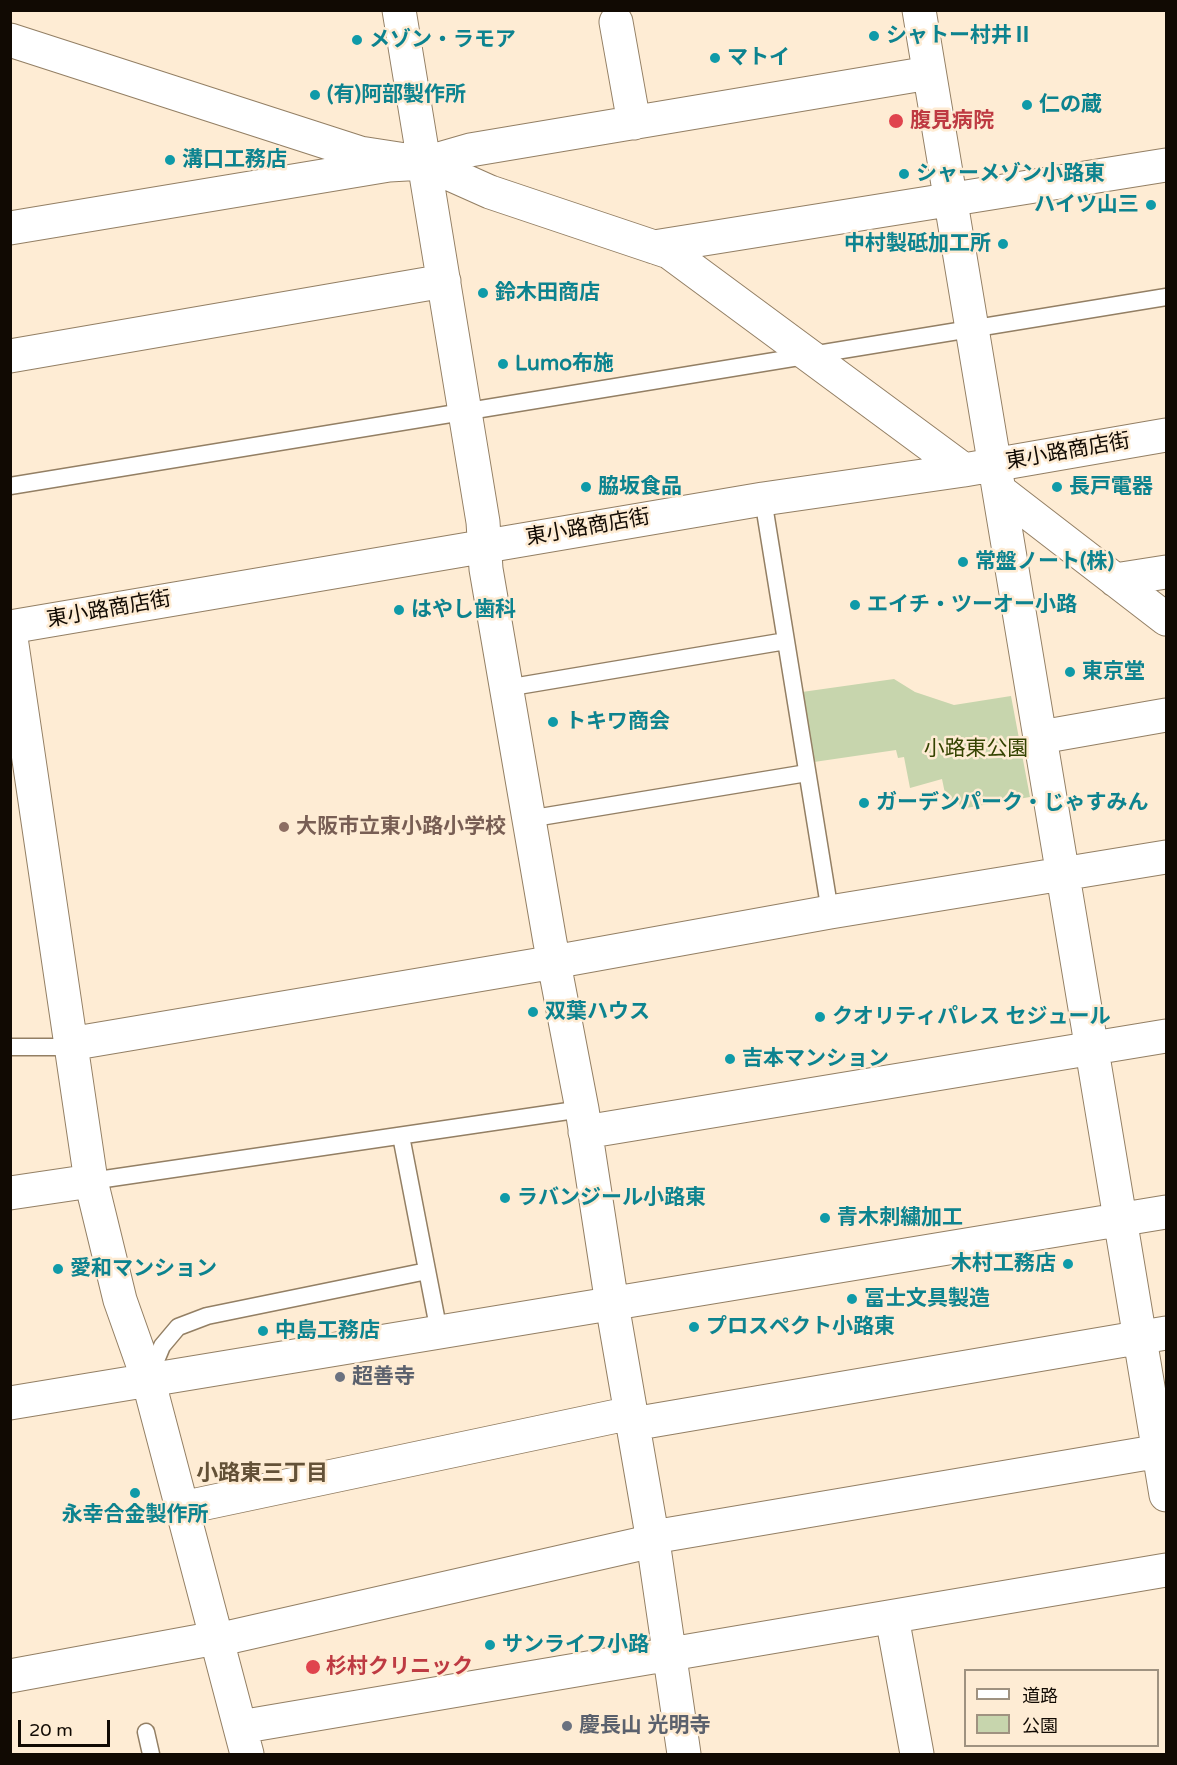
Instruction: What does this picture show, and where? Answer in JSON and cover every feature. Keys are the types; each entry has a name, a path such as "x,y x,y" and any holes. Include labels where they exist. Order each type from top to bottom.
{"street":[{"path":"399,10 444,281 506,688 584,1121 612,1304 653,1539 684,1755"},
{"path":"919,10 1065,873 1120,1220 1154,1335 1167,1495"},
{"path":"616,22 634,123"},
{"path":"10,40 360,153 425,164 490,192 669,252 964,470"},
{"path":"10,228 389,165 425,164 470,150 929,73"},
{"path":"654,247 1167,165"},
{"path":"10,356 444,281"},
{"name":"東小路商店街","path":"10,627 764,499 964,470 998,477 1167,435"},
{"path":"998,477 1115,580 1167,620"},
{"path":"1115,580 1167,572"},
{"path":"10,631 22,792 70,1044 92,1181 120,1300 148,1379 244,1741 668,1653 1167,1570"},
{"path":"1041,737 1167,715"},
{"path":"70,1044 830,912 1167,857"},
{"path":"584,1121 1094,1049 1167,1036"},
{"path":"10,1193 92,1181"},
{"path":"10,1402 1167,1212"},
{"path":"182,1508 632,1419 1154,1335"},
{"path":"10,1676 217,1639 653,1539 1163,1451"},
{"path":"892,1617 917,1755"}],"lane":[{"path":"10,486 1167,297"},
{"path":"764,499 830,912"},
{"path":"506,688 786,641"},
{"path":"528,819 807,773"},
{"path":"10,1047 57,1047 70,1044"},
{"path":"92,1181 402,1136 584,1121"},
{"path":"402,1136 439,1332"},
{"path":"148,1379 162,1346 178,1327 207,1316 427,1271"},
{"path":"146,1732 151,1755"}],"green space":[{"name":"小路東公園","path":"894,679 915,692 954,705 1011,696 1030,797 960,809 959,801 947,803 942,779 910,788 904,757 898,758 896,750 814,762 802,692"}],"place":[{"name":"シャトー村井Ⅱ","path":"874,36"},
{"name":"メゾン・ラモア","path":"357,40"},
{"name":"マトイ","path":"715,58"},
{"name":"(有)阿部製作所","path":"315,95"},
{"name":"仁の蔵","path":"1027,105"},
{"name":"腹見病院","path":"896,121"},
{"name":"溝口工務店","path":"170,160"},
{"name":"シャーメゾン小路東","path":"904,174"},
{"name":"ハイツ山三","path":"1151,205"},
{"name":"中村製砥加工所","path":"1003,244"},
{"name":"鈴木田商店","path":"483,293"},
{"name":"Lumo布施","path":"503,364"},
{"name":"脇坂食品","path":"586,487"},
{"name":"長戸電器","path":"1057,487"},
{"name":"常盤ノート(株)","path":"963,562"},
{"name":"エイチ・ツーオー小路","path":"855,605"},
{"name":"はやし歯科","path":"399,610"},
{"name":"東京堂","path":"1070,672"},
{"name":"トキワ商会","path":"553,722"},
{"name":"ガーデンパーク・じゃすみん","path":"864,803"},
{"name":"大阪市立東小路小学校","path":"284,827"},
{"name":"双葉ハウス","path":"533,1012"},
{"name":"クオリティパレス セジュール","path":"820,1017"},
{"name":"吉本マンション","path":"730,1059"},
{"name":"ラバンジール小路東","path":"505,1198"},
{"name":"青木刺繍加工","path":"825,1218"},
{"name":"木村工務店","path":"1068,1264"},
{"name":"愛和マンション","path":"58,1269"},
{"name":"冨士文具製造","path":"852,1299"},
{"name":"プロスペクト小路東","path":"694,1327"},
{"name":"中島工務店","path":"263,1331"},
{"name":"超善寺","path":"340,1377"},
{"name":"永幸合金製作所","path":"135,1493"},
{"name":"サンライフ小路","path":"490,1645"},
{"name":"杉村クリニック","path":"313,1667"},
{"name":"慶長山 光明寺","path":"567,1726"}],"district":[{"name":"小路東三丁目","path":"262,1474"}]}
